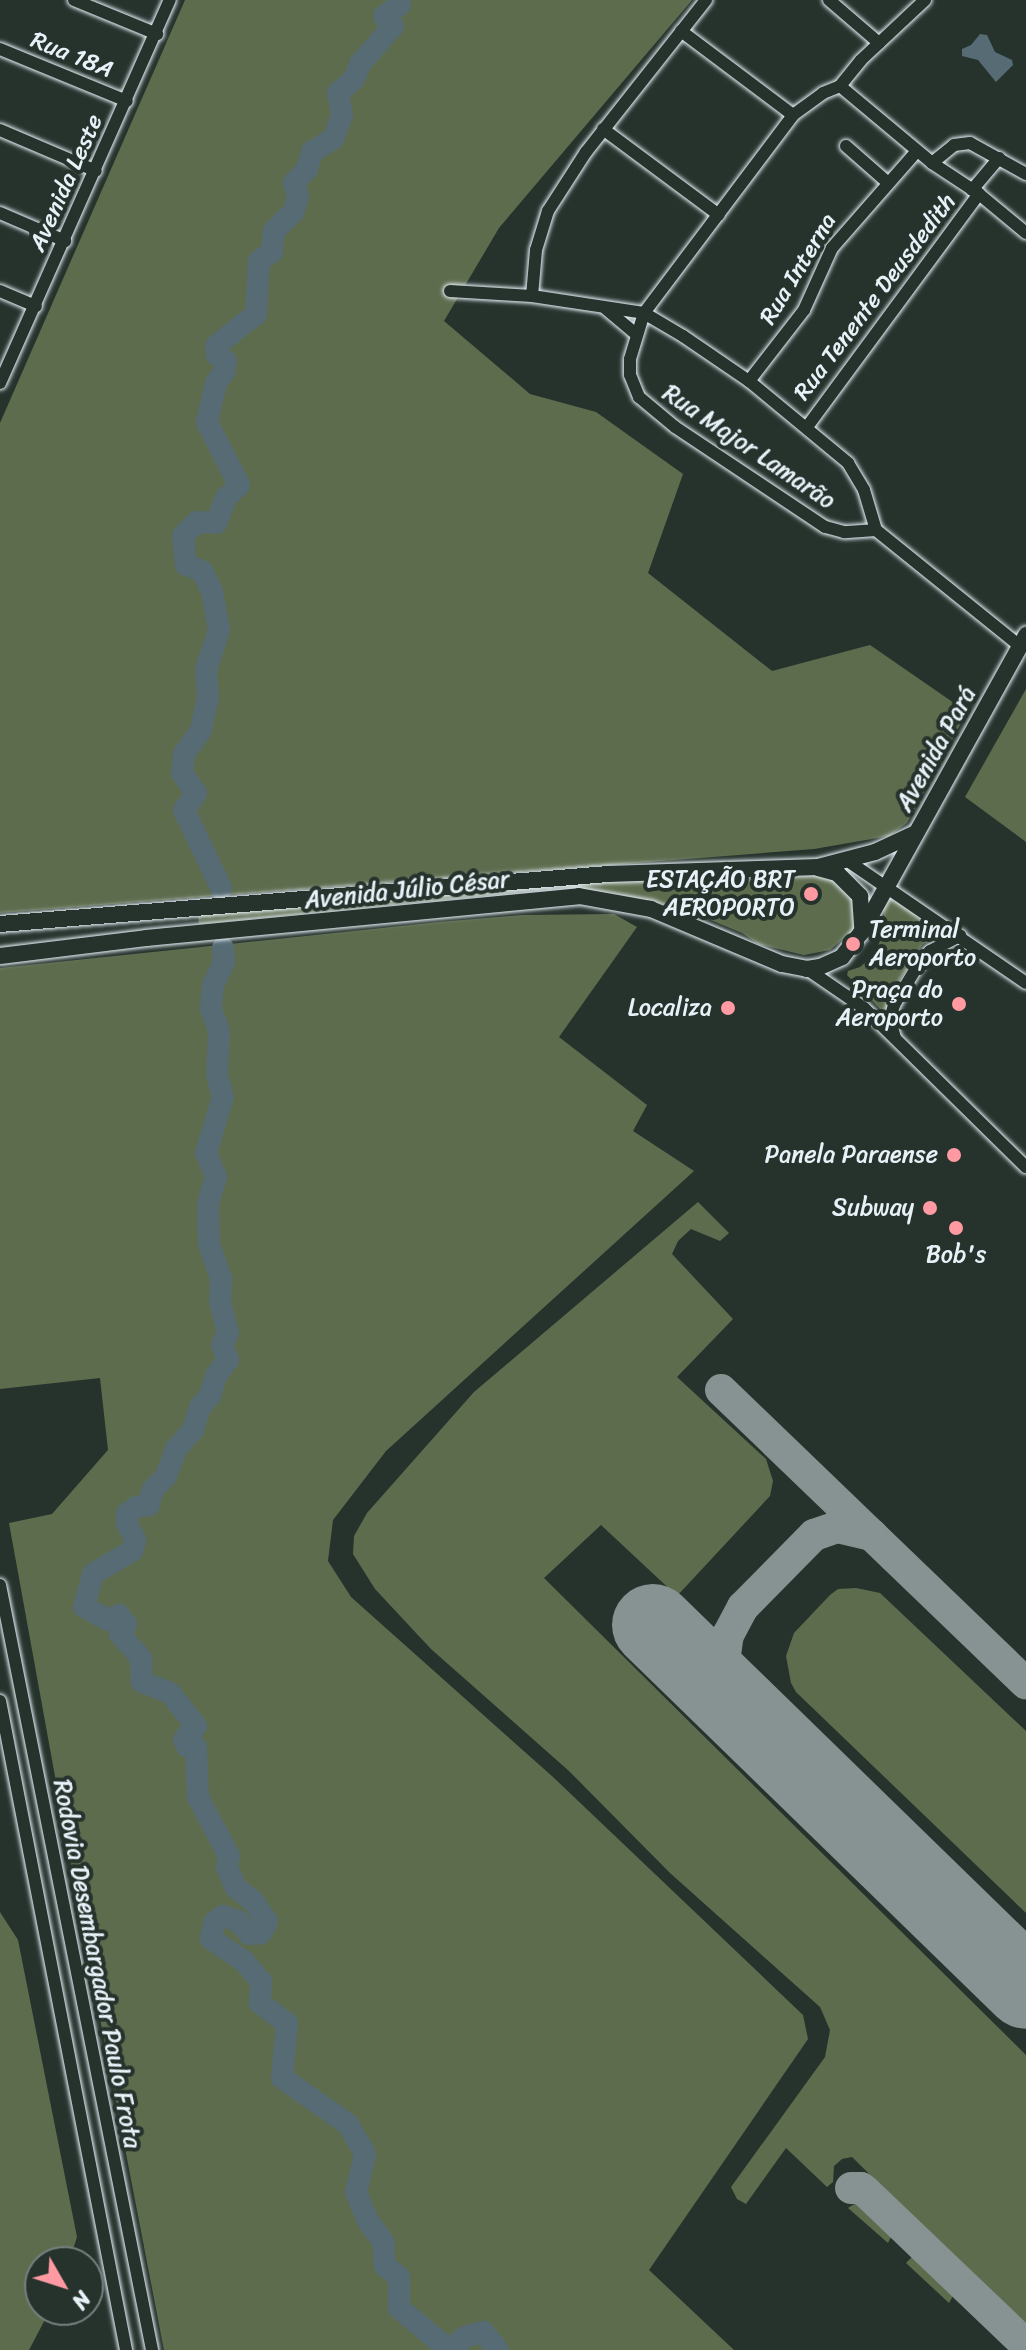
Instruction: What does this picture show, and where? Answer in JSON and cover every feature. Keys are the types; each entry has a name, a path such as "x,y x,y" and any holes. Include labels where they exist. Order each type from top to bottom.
{"main road":[{"name":"Avenida Pará","path":"887,886 1023,640"},
{"name":"Avenida Júlio César","path":"0,924 608,874 818,867 890,846 917,832"},
{"path":"818,867 837,873 860,896 861,933"},
{"path":"807,969 842,957 861,933 887,886"},
{"name":"Avenida Júlio César","path":"0,956 146,938 579,896 651,909 769,959 807,969"}],"street":[{"path":"74,0 157,34"},
{"name":"Avenida Leste","path":"1,376 36,306 170,0"},
{"path":"532,296 536,250 548,211 603,129 706,0"},
{"path":"829,0 879,43"},
{"name":"Rua Major Lamarão","path":"876,530 844,532 825,527 656,413 639,397 630,375 630,359 644,313 793,115 823,93 840,86 879,43 925,0"},
{"path":"681,31 793,115"},
{"name":"Rua 18A","path":"0,49 127,101"},
{"path":"840,86 932,163 976,192 1026,233"},
{"path":"603,129 719,215"},
{"path":"0,130 96,171"},
{"path":"932,163 962,142 1026,174"},
{"path":"846,146 887,182"},
{"name":"Rua Interna","path":"749,381 804,310 832,248 917,151"},
{"name":"Rua Tenente Deusdedith","path":"807,427 999,158"},
{"path":"0,213 65,241"},
{"path":"0,291 36,306"},
{"path":"450,291 532,296 644,313 749,381 807,427 858,476 876,530 1023,640"},
{"path":"605,307 637,335"},
{"path":"845,859 1026,983"},
{"path":"895,1038 890,1019 894,1005 915,970 930,951 960,936"},
{"name":"Avenida Júlio César","path":"807,969 841,989 1026,1167"},
{"name":"Rodovia Desembargador Paulo Frota","path":"0,1585 152,2350"},
{"name":"Rodovia Desembargador Paulo Frota","path":"0,1701 126,2350"}],"green space":[{"path":"185,0 692,0 499,228 444,321 530,394 596,412 683,474 648,573 772,671 870,645 967,712 907,823 889,836 814,849 0,913 0,423"},
{"path":"1026,689 1026,842 965,797"},
{"path":"820,875 839,882 857,903 857,919 852,931 830,950 804,955 758,944 742,933 682,908 612,893 563,887 561,882 740,880"},
{"path":"552,883 552,889 199,924 198,915"},
{"path":"891,896 947,935 923,944 889,996 886,1015 847,975 848,971 860,967 873,956 886,928 883,909"},
{"path":"614,914 637,927 559,1037 647,1105 633,1131 694,1171 386,1451 333,1520 328,1561 351,1597 553,1777 803,2015 808,2039 649,2270 734,2350 164,2350 9,1523 52,1514 108,1450 100,1378 0,1389 0,968 439,922 522,915"},
{"path":"698,1202 729,1233 720,1241 691,1229 678,1241 672,1254 733,1319 677,1377 766,1459 773,1481 770,1496 677,1596 601,1525 544,1578 1026,2055 1026,2328 852,2157 842,2159 834,2166 833,2182 827,2187 786,2148 746,2204 737,2199 731,2187 825,2057 830,2030 820,2007 670,1873 569,1771 431,1649 375,1589 353,1554 354,1536 367,1513 474,1392"},
{"path":"856,1588 880,1593 1026,1731 1026,1913 796,1692 791,1683 786,1656 794,1633 838,1589"},
{"path":"0,1912 18,1940 77,2237 74,2246 24,2246 24,2326 42,2326 29,2350 0,2350"},
{"path":"859,2201 893,2233 888,2243 848,2208"},
{"path":"914,2255 954,2294 949,2303 906,2263"}],"water":[{"path":"980,34 987,35 995,52 1012,60 1013,65 996,82 978,60 962,56 962,49 971,45"}],"waterway":[{"path":"221,888 184,810 196,793 182,773 184,754 201,730 208,698 206,670 219,630 212,591 202,571 186,565 183,536 197,522 216,523 226,498 239,485 207,422 216,383 224,372 226,361 217,355 216,346 256,314 259,261 272,252 274,231 294,211 298,196 294,183 307,169 312,152 333,139 342,115 338,93 354,79 360,64 393,26 384,16 400,5 398,0"},
{"path":"223,948 224,962 213,985 211,1009 219,1031 217,1075 223,1097 206,1153 216,1177 208,1204 209,1244 221,1278 220,1301 228,1333 222,1345 228,1360 216,1376 210,1396 200,1407 193,1430 176,1449 166,1476 152,1491 149,1505 136,1507 127,1514 127,1524 135,1540 132,1551 93,1574 84,1607 108,1620 119,1615 126,1624 120,1634 141,1658 142,1682 170,1693 196,1726 184,1740 187,1746 196,1747 198,1797 229,1856 227,1868 236,1888 253,1901 267,1922 261,1933 249,1934 238,1921 223,1916 214,1923 211,1939 244,1961 261,1981 260,2003 287,2023 282,2078 348,2124 365,2154 356,2192 368,2221 383,2242 385,2266 399,2277 399,2308 449,2350"},
{"path":"450,2350 465,2337 483,2332 498,2350"}],"taxiway":[{"path":"721,1390 1026,1683"},
{"path":"740,1711 730,1694 724,1662 728,1635 743,1607 814,1535 837,1527 872,1535"},
{"path":"851,2188 861,2188 866,2192 1026,2345"}],"runway":[{"path":"653,1625 1026,1988"}],"place":[{"name":"ESTAÇÃO BRT AEROPORTO","path":"811,894"},
{"name":"Terminal Aeroporto","path":"853,944"},
{"name":"Praça do Aeroporto","path":"959,1004"},
{"name":"Localiza","path":"728,1008"},
{"name":"Panela Paraense","path":"954,1155"},
{"name":"Subway","path":"930,1208"},
{"name":"Bob's","path":"956,1228"}]}
